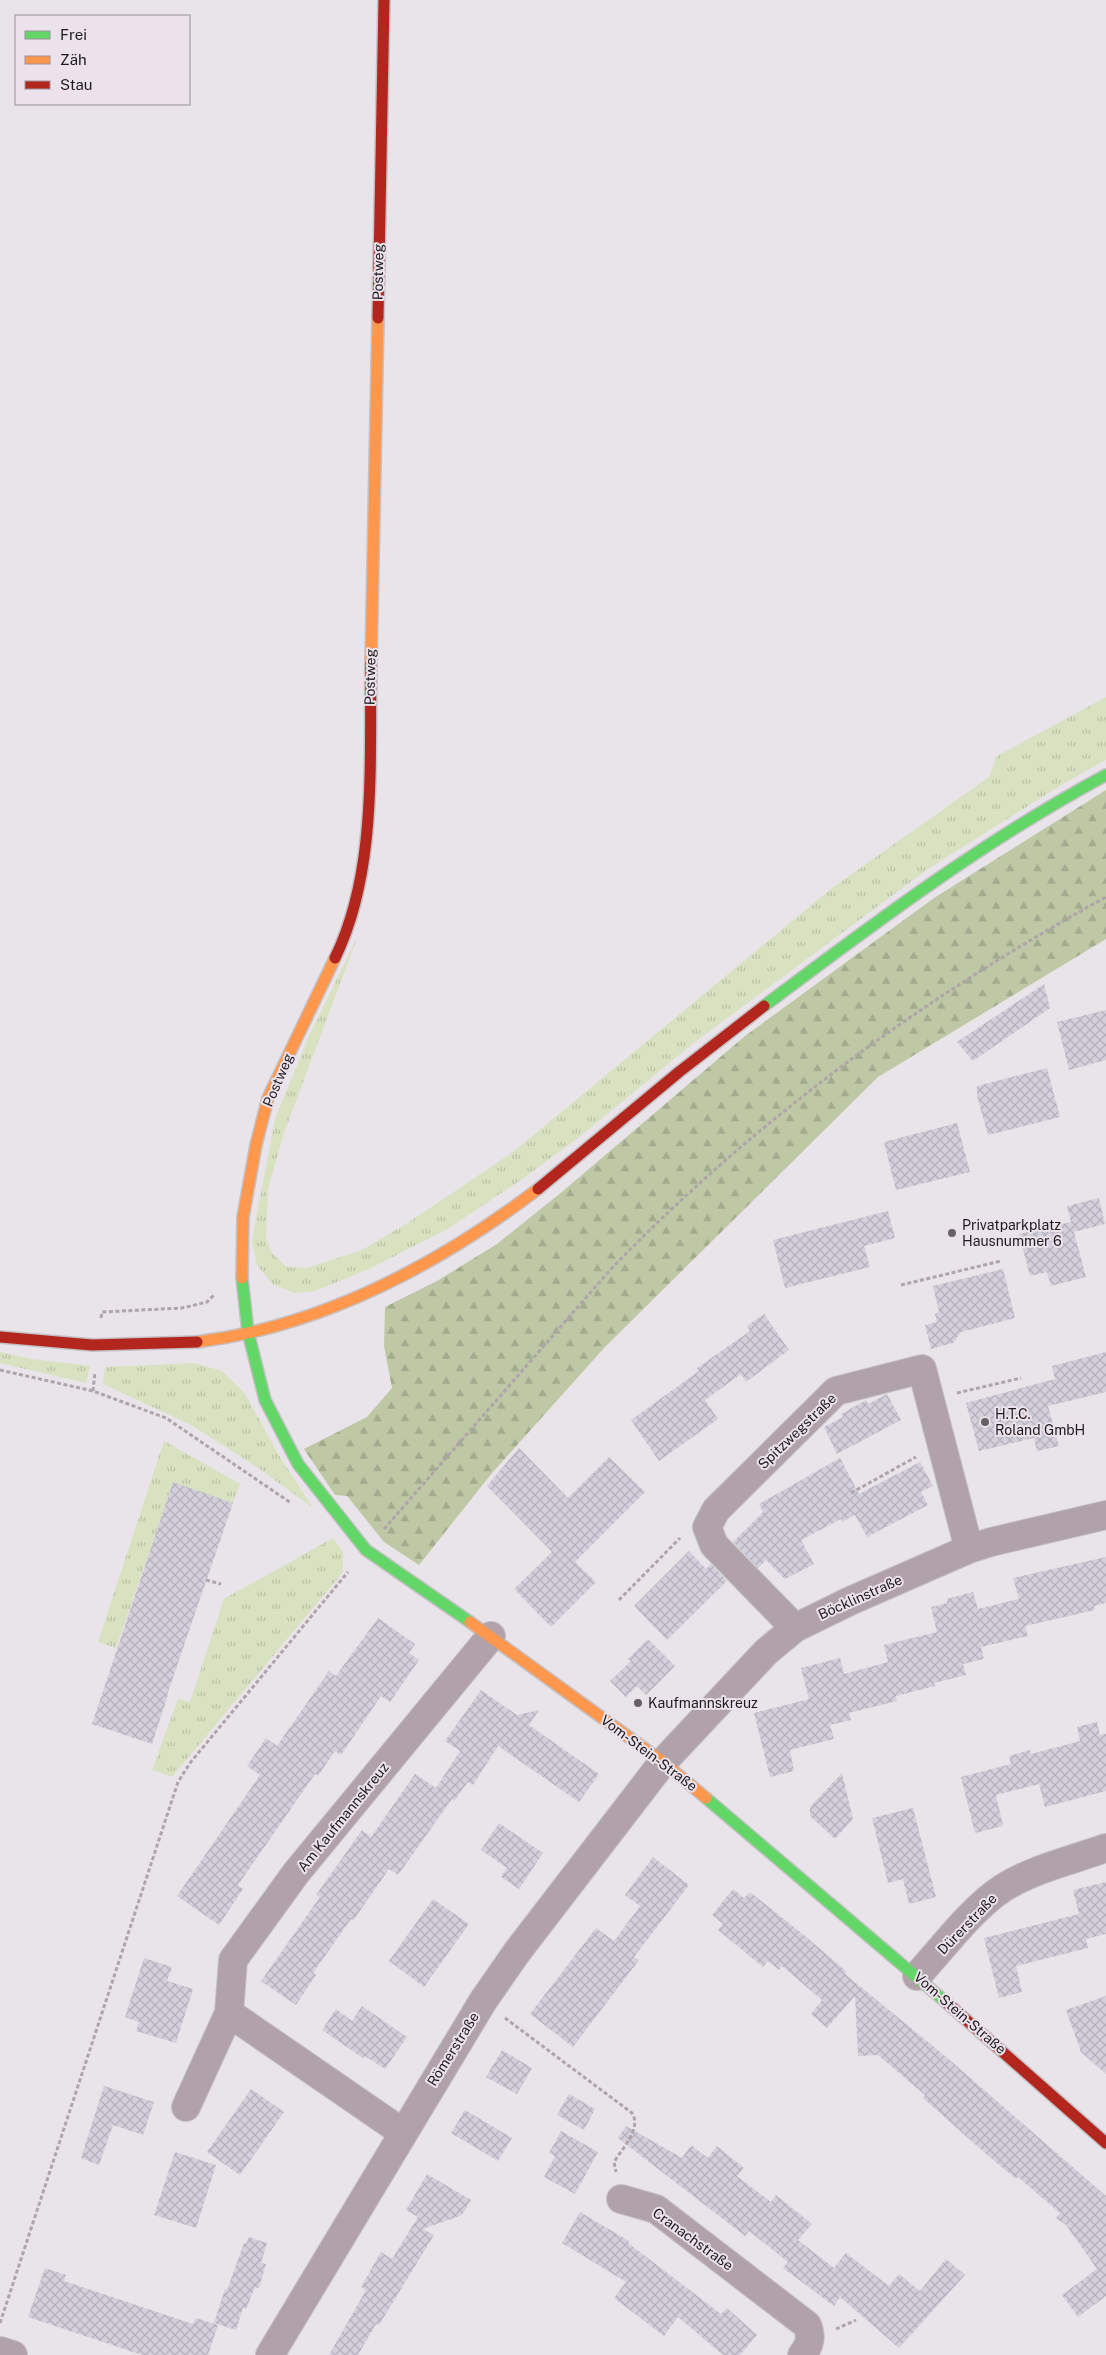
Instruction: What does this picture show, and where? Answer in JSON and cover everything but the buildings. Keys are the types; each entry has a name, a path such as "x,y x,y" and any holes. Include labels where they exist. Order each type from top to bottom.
{"street":[{"name":"Postweg","path":"248,1332 242,1279 243,1216 256,1145 268,1098 340,949 357,899 367,836 384,0"},
{"path":"0,1338 36,1343 99,1347 203,1342 290,1321 375,1290 432,1260 488,1226 553,1178 677,1074 806,974 936,881 1073,792 1106,775"},
{"name":"Vom-Stein-Straße","path":"248,1332 264,1400 298,1464 366,1550 491,1636 663,1762 917,1976 1106,2143"},
{"name":"Spitzwegstraße","path":"796,1628 714,1546 707,1527 712,1514 836,1391 922,1370 969,1549"},
{"name":"Böcklinstraße","path":"663,1762 766,1652 796,1628 850,1600 969,1549 1106,1515"},
{"name":"Am Kaufmannskreuz","path":"186,2107 229,2014 233,1960 258,1923 491,1636"},
{"name":"Römerstraße","path":"270,2355 402,2132 483,2001 517,1952 663,1762"},
{"name":"Dürerstraße","path":"917,1976 979,1909 1001,1890 1027,1876 1106,1848"},
{"path":"229,2014 402,2132"},
{"name":"Cranachstraße","path":"621,2199 656,2209 807,2325 806,2345"},
{"path":"0,2351 13,2355"}],"path":[{"path":"0,2323 178,1782 190,1764 366,1550 611,1269 648,1231 748,1141 824,1078 899,1023 1027,940 1106,897"},
{"path":"901,1286 1001,1261"},
{"path":"0,1370 93,1391 166,1418 295,1506"},
{"path":"930,1400 1021,1378"},
{"path":"851,1492 942,1444"},
{"path":"619,1600 684,1534"},
{"path":"206,1580 221,1584"},
{"path":"483,2001 634,2116 635,2127 614,2162 621,2199"}],"green space":[{"path":"1106,697 1106,760 1066,782 928,869 695,1042 578,1138 521,1180 446,1230 369,1269 315,1291 295,1293 272,1284 257,1265 252,1240 275,1119 309,1036 358,936 284,1133 268,1189 266,1238 272,1253 287,1267 307,1268 362,1250 409,1222 513,1152 832,888 989,777 997,756"},
{"path":"1106,790 1106,939 878,1077 604,1348 492,1473 419,1565 384,1542 347,1496 335,1495 304,1449 367,1417 392,1388 384,1346 385,1307 437,1281 497,1244 563,1191 745,1036 934,898"},
{"path":"0,1352 31,1359 90,1366 86,1383 0,1363"},
{"path":"195,1363 222,1371 244,1392 280,1457 313,1508 257,1467 191,1425 103,1384 105,1367"},
{"path":"164,1441 240,1484 233,1503 173,1483 116,1648 98,1642"},
{"path":"333,1538 343,1552 343,1572 172,1777 152,1770 178,1699 190,1702 224,1599"}],"traffic: fast":[{"path":"764,1006 930,884 1017,827 1106,775"},
{"path":"242,1278 248,1332 265,1400 298,1464 366,1550 470,1622"},
{"path":"706,1798 947,2003"}],"traffic: slow":[{"path":"371,663 378,318"},
{"path":"242,1278 243,1217 256,1145 268,1098 335,958"},
{"path":"197,1342 244,1334 289,1322 334,1307 377,1288 419,1267 460,1243 538,1189"},
{"path":"470,1622 663,1762 706,1798"}],"traffic: jam":[{"path":"378,318 384,0"},
{"path":"335,958 349,924 365,851 370,775 371,663"},
{"path":"538,1189 679,1072 764,1006"},
{"path":"0,1337 92,1345 197,1342"},
{"path":"947,2003 1106,2143"}],"place":[{"name":"Privatparkplatz Hausnummer 6","path":"952,1233"},
{"name":"H.T.C. Roland GmbH","path":"985,1422"},
{"name":"Kaufmannskreuz","path":"638,1703"}]}
